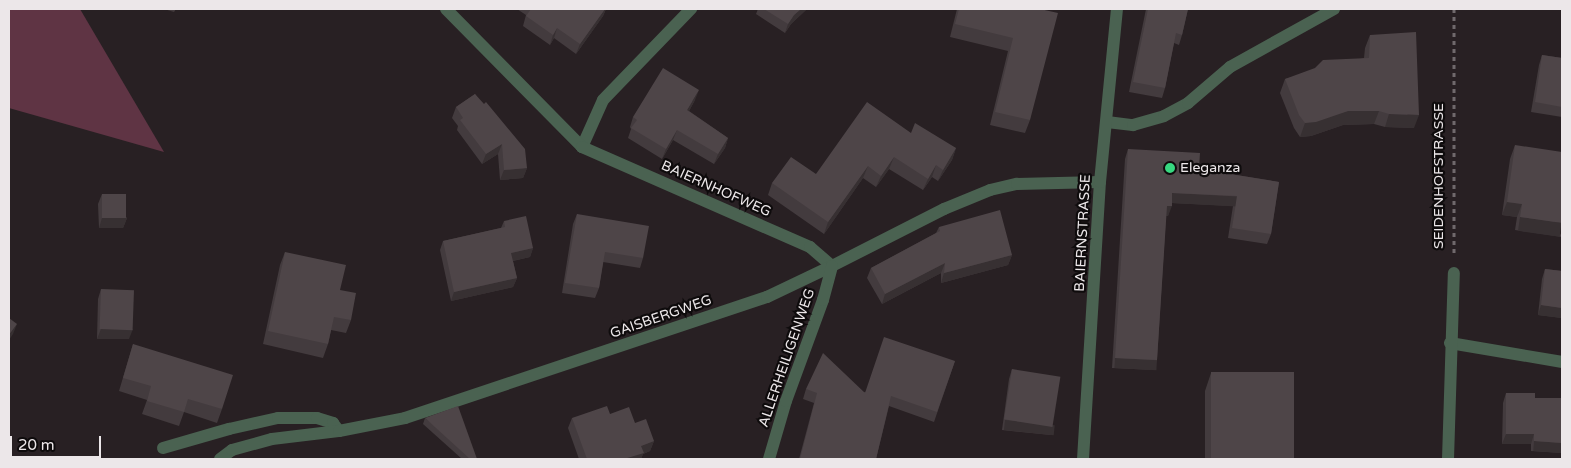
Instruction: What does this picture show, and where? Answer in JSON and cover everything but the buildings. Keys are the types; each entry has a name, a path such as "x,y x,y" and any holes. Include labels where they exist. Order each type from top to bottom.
{"street":[{"name":"BAIERNHOFWEG","path":"446,9 582,147 810,247 832,266"},
{"path":"582,147 603,100 691,9"},
{"name":"BAIERNSTRASSE","path":"1083,459 1100,182 1117,9"},
{"path":"1107,122 1133,125 1164,116 1188,103 1230,67 1334,9"},
{"name":"GAISBERGWEG","path":"220,459 232,450 272,439 339,431 404,418 767,297 944,209 990,190 1017,184 1100,182"},
{"name":"ALLERHEILIGENWEG","path":"769,459 786,401 823,300 832,266"},
{"path":"1448,459 1450,344 1454,273"},
{"path":"1450,344 1562,362"},
{"path":"163,448 229,429 278,418 317,418 333,423 339,431"}],"path":[{"name":"SEIDENHOFSTRASSE","path":"1454,9 1454,273"}],"shaded area":[{"path":"9,9 80,9 164,152 9,108"}],"place":[{"name":"Eleganza","path":"1170,168"}]}
